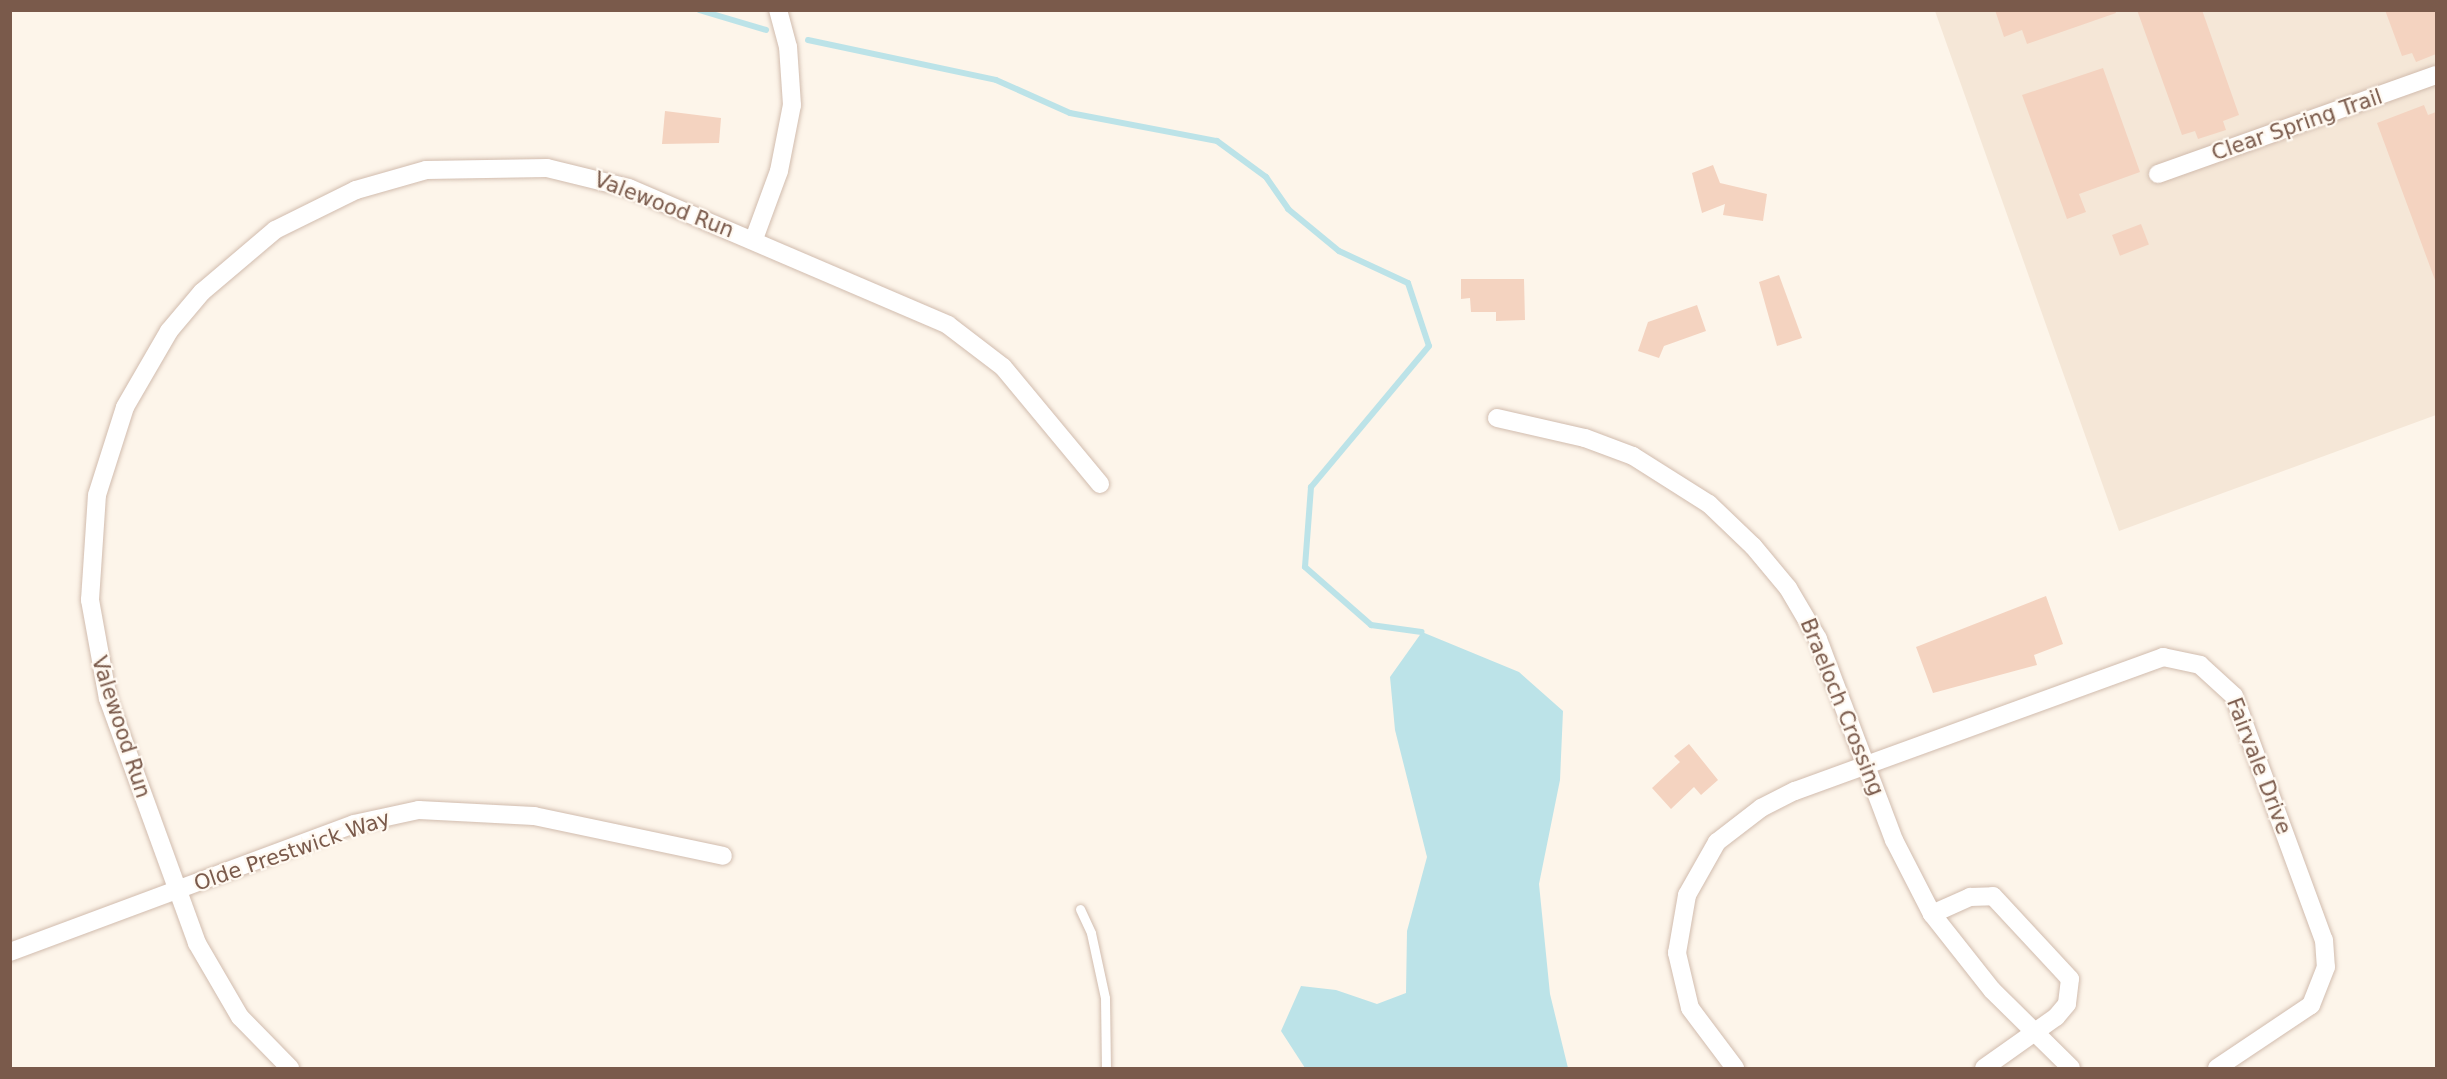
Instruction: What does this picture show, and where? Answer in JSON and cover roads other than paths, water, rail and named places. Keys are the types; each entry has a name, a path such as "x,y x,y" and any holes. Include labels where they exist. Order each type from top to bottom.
{"street":[{"path":"754,239 779,171 792,105 788,47 778,10"},
{"name":"Clear Spring Trail","path":"2158,174 2436,75"},
{"name":"Valewood Run","path":"290,1068 240,1017 216,982 177,891 108,699 90,600 91,544 98,495 125,407 169,331 202,292 237,258 316,207 392,178 466,166 585,175 754,239 948,325 1003,368 1100,484"},
{"name":"Braeloch Crossing","path":"1497,418 1586,438 1633,456 1709,504 1753,546 1804,611 1866,763 1894,840 1932,914 1960,954 2071,1068"},
{"name":"Fairvale Drive","path":"1735,1068 1703,1032 1681,981 1677,953 1688,895 1717,842 1736,825 1794,791 2151,660 2188,660 2224,682 2241,711 2324,940 2326,960 2322,981 2303,1014 2217,1068"},
{"name":"Olde Prestwick Way","path":"10,952 354,824 454,808 534,816 723,856"},
{"path":"1932,914 1970,897 1993,896 2065,969 2071,987 2067,1004 2036,1034 1984,1068"}],"lane":[{"path":"1080,909 1091,933 1105,998 1106,1068"}],"water":[{"path":"1422,632 1519,672 1563,711 1560,780 1539,884 1550,994 1568,1068 1305,1068 1281,1031 1301,986 1336,990 1377,1004 1406,993 1407,931 1427,857 1395,730 1390,677"}],"waterway":[{"path":"699,10 766,30"},
{"path":"808,40 996,80 1070,113 1217,141 1266,177 1288,209 1339,251 1408,283 1429,346 1311,487 1305,567 1371,625 1422,632"}]}
